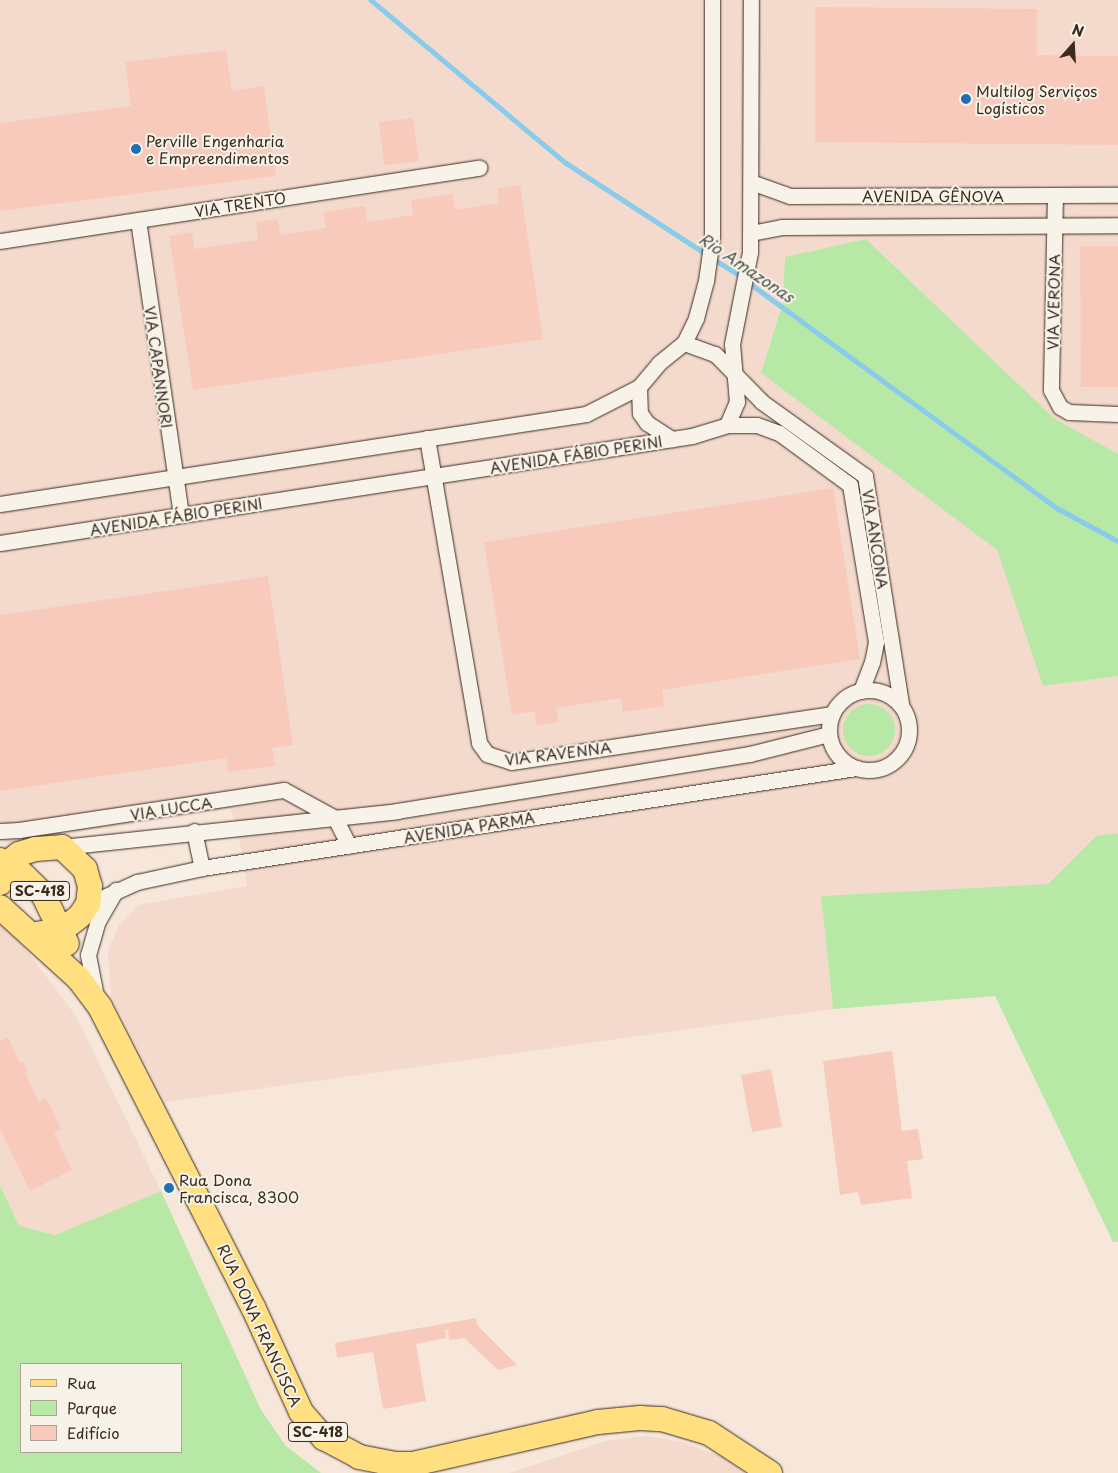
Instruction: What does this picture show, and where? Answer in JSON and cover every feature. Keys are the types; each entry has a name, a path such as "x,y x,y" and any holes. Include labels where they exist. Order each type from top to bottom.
{"main road":[{"path":"2,869 19,854 35,849 62,848 85,869 90,886 88,904 80,916 62,930 32,935"},
{"name":"RUA DONA FRANCISCA","path":"2,869 32,882 43,894 62,930 79,979"},
{"name":"RUA DONA FRANCISCA","path":"0,907 79,979 100,1007 248,1298 301,1412 310,1426 341,1450 377,1462 413,1464 598,1422 640,1418 662,1419 709,1433 770,1473"}],"street":[{"path":"0,504 586,414 639,387 659,363 684,343 696,318 709,265 712,237 712,0"},
{"path":"727,425 737,402 732,344 744,290 751,233 751,0"},
{"name":"VIA TRENTO","path":"0,240 480,168"},
{"name":"AVENIDA GÊNOVA","path":"751,182 774,193 790,196 1118,195"},
{"name":"VIA VERONA","path":"1055,195 1051,390 1060,406 1081,414 1118,414"},
{"name":"VIA CAPANNORI","path":"138,220 181,515"},
{"name":"AVENIDA GÊNOVA","path":"751,233 782,226 1118,225"},
{"path":"684,343 715,354 735,376"},
{"name":"VIA ANCONA","path":"735,376 762,402 865,476 901,704"},
{"path":"639,387 640,413 647,423 672,439"},
{"name":"VIA ANCONA","path":"727,425 757,425 779,433 850,485 876,642 872,662 861,691"},
{"name":"AVENIDA FÁBIO PERINI","path":"0,543 672,439 713,432 727,425"},
{"name":"VIA RAVENNA","path":"427,438 479,743 487,754 511,762 832,714"},
{"path":"861,691 883,692 901,704 910,726 909,737 899,758 879,769 856,768 838,754 829,734 832,714 849,695 861,691"},
{"name":"AVENIDA PARMA","path":"62,848 194,831 397,811 750,754 829,734"},
{"name":"AVENIDA PARMA","path":"88,904 116,890 159,876 202,868 856,768"},
{"name":"VIA LUCCA","path":"0,830 19,830 284,790 335,818"},
{"path":"335,818 349,846"},
{"path":"194,831 202,868"},
{"path":"100,1007 88,972 88,955 98,921 116,890"}],"shaded area":[{"path":"0,0 1118,0 1118,454 1054,418 866,239 785,257 783,302 761,373 997,550 1043,686 1118,676 1118,833 1096,836 1048,884 821,896 833,1009 165,1102 111,996 108,951 118,926 139,905 247,886 237,826 230,809 8,843 0,841"},
{"path":"5,922 76,1016 161,1191 55,1235 19,1227 0,1185 0,927"},
{"path":"647,1436 682,1442 725,1458 744,1473 509,1473 606,1441"}],"green space":[{"path":"866,239 1054,418 1118,454 1118,676 1043,686 997,550 761,373 783,302 785,257"},
{"path":"869,704 879,706 887,712 893,720 895,730 893,740 887,748 879,754 869,756 859,754 851,748 845,740 843,730 845,720 851,712 859,706"},
{"path":"1118,833 1118,1242 1113,1242 995,996 833,1009 821,896 1048,884 1096,836"},
{"path":"0,1185 19,1226 55,1235 161,1191 261,1410 286,1446 321,1473 0,1473"}],"building":[{"name":"Multilog Serviços Logísticos","path":"815,7 1037,9 1037,55 1118,56 1118,145 815,142"},
{"name":"Perville Engenharia e Empreendimentos","path":"226,50 232,91 264,86 276,176 0,211 0,123 131,106 125,62"},
{"path":"413,118 419,161 384,165 379,122"},
{"path":"520,185 543,339 193,390 169,236 192,232 194,249 258,240 256,222 278,219 280,235 326,228 323,212 365,206 367,222 413,215 411,200 452,194 455,210 499,203 497,188"},
{"path":"1080,246 1118,246 1118,387 1081,387"},
{"path":"833,488 860,659 662,690 664,706 623,712 621,698 556,708 559,722 537,726 534,711 512,715 484,542"},
{"path":"268,576 293,745 272,748 275,766 228,772 226,758 0,791 0,615"},
{"path":"8,1037 20,1063 23,1062 28,1071 25,1073 39,1102 46,1098 61,1129 54,1133 72,1170 30,1191 0,1129 0,1041"},
{"path":"892,1051 902,1131 918,1129 923,1159 907,1161 912,1198 861,1205 858,1192 840,1195 823,1061"},
{"path":"771,1069 782,1127 752,1132 741,1075"},
{"path":"476,1318 477,1325 517,1365 498,1370 464,1338 449,1340 448,1330 445,1330 446,1338 416,1344 426,1401 383,1409 373,1352 337,1358 335,1343"}],"waterway":[{"name":"Rio Amazonas","path":"371,0 566,163 706,254"},
{"name":"Rio Amazonas","path":"712,258 742,277"},
{"name":"Rio Amazonas","path":"748,282 1057,508 1118,541"}],"place":[{"name":"Multilog Serviços Logísticos","path":"966,99"},
{"name":"Perville Engenharia e Empreendimentos","path":"136,149"},
{"name":"Rua Dona Francisca, 8300","path":"169,1188"}]}
